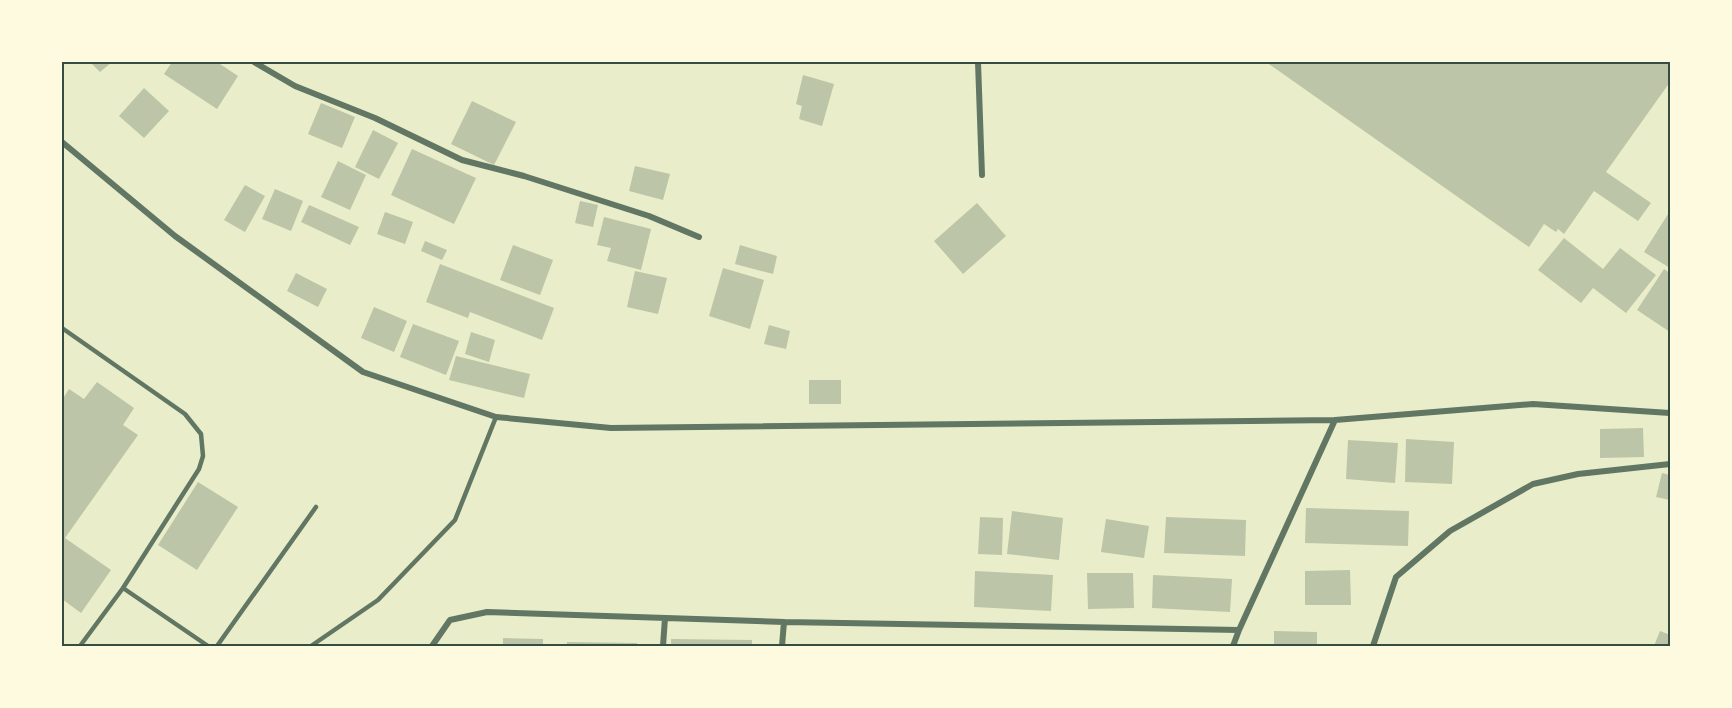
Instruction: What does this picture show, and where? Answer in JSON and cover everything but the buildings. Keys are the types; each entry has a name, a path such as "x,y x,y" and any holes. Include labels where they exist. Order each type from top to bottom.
{"street":[{"path":"254,62 295,86 375,118 462,160 524,176 638,212 699,237"},
{"path":"978,62 982,175"},
{"path":"62,142 175,236 363,372 496,417 611,428 1335,420 1533,404 1671,413"},
{"path":"1232,646 1335,420"},
{"path":"1373,646 1396,577 1450,531 1533,484 1578,474 1671,464"},
{"path":"432,646 450,620 487,612 783,622 1239,630"},
{"path":"663,646 665,618"},
{"path":"782,646 783,622"}],"lane":[{"path":"62,328 185,414 201,434 203,456 199,469 123,588 80,646"},
{"path":"311,646 378,600 455,520 496,417"},
{"path":"218,646 316,507"},
{"path":"123,588 208,646"}]}
